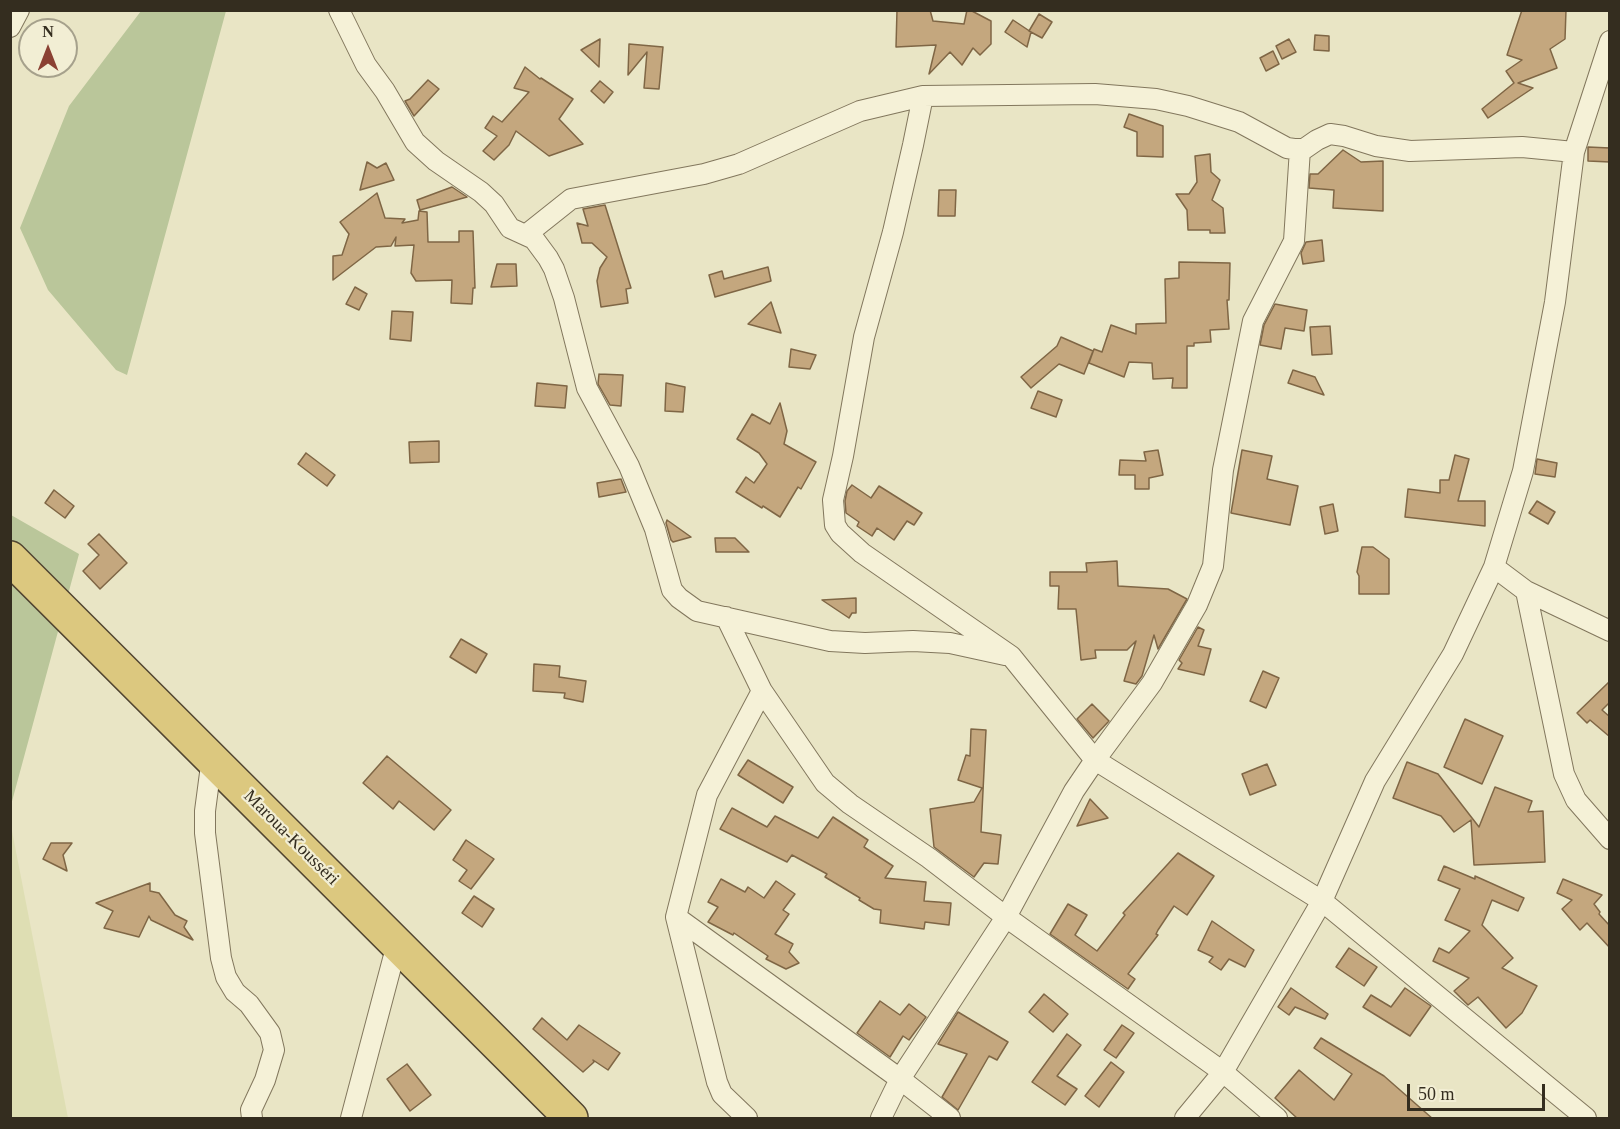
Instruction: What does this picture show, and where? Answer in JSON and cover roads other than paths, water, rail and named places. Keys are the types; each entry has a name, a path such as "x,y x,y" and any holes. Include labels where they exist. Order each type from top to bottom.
{"highway":[{"name":"Maroua-Kousséri","path":"10,558 571,1119"}],"street":[{"path":"10,27 19,10"},
{"path":"339,10 366,64 415,142 488,198 510,228 527,234 541,246 554,269 587,388 634,477 656,529 672,590 679,598 697,611 830,641 950,643 1011,656"},
{"path":"1185,1119 1223,1072 1322,901 1375,781 1453,654 1494,567 1525,460 1555,302 1574,152 1610,41"},
{"path":"527,234 571,200 704,174 739,164 860,111 922,96 1095,94 1156,99 1239,122 1287,148 1300,149 1330,134 1376,146 1410,151 1522,147 1574,152"},
{"path":"922,96 914,145 864,337 833,500 835,525 840,533 862,553 1011,656 1095,760 1322,901 1577,1116"},
{"path":"881,1119 900,1079 1006,917 1074,791 1152,683 1197,605 1213,566 1223,470 1253,321 1294,241 1300,149"},
{"path":"1494,567 1526,591 1610,631"},
{"path":"1526,591 1564,774 1576,800 1610,839"},
{"path":"726,617 762,691 825,783 850,804 929,858 1006,917 1223,1072 1277,1119"},
{"path":"747,1119 722,1094 717,1082 676,917 707,795 762,691"},
{"path":"212,758 205,811 205,833 221,958 226,977 235,992 249,1004 270,1034 274,1050 265,1080 251,1110 252,1119"},
{"path":"676,917 900,1079 950,1119"},
{"path":"351,1119 397,945"}]}
